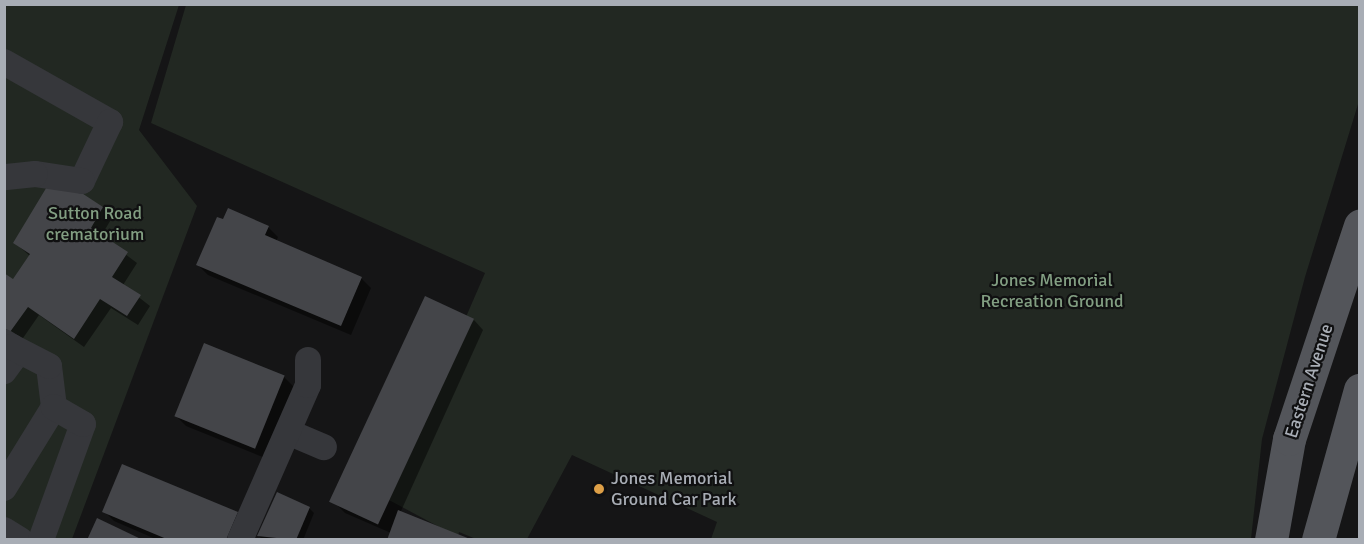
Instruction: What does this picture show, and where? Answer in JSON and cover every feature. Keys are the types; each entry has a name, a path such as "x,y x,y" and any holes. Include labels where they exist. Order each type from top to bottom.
{"main road":[{"name":"Eastern Avenue","path":"1271,540 1289,439 1359,230"},
{"path":"1317,540 1359,390"}],"lane":[{"path":"4,62 110,122 82,181 36,174 4,177"},
{"path":"4,488 54,407 49,366 7,354"},
{"path":"240,540 310,376 308,360"},
{"path":"41,540 83,424 54,407"},
{"path":"288,432 324,447"},
{"path":"4,530 20,540"}],"green space":[{"name":"Sutton Road crematorium","path":"4,5 179,5 139,130 197,206 72,539 5,539"},
{"name":"Jones Memorial Recreation Ground","path":"186,5 1359,5 1359,101 1305,277 1262,439 1251,539 711,539 717,522 572,455 527,539 476,539 459,532 458,537 387,499 485,273 151,123"}],"building":[{"path":"51,180 71,186 103,207 91,228 128,252 112,277 141,295 127,316 100,299 74,339 28,307 10,332 4,328 4,273 13,279 30,254 13,243"},
{"path":"228,208 269,226 265,235 362,277 341,326 196,265 217,217 223,219"},
{"path":"425,296 474,319 378,525 329,502"},
{"path":"204,343 285,376 255,449 174,416"},
{"path":"122,464 238,512 226,540 169,540 102,512"},
{"path":"277,492 310,507 296,540 257,536"},
{"path":"398,510 470,539 470,540 387,540"},
{"path":"97,518 143,540 87,540"}],"place":[{"name":"Jones Memorial Ground Car Park","path":"599,489"}]}
